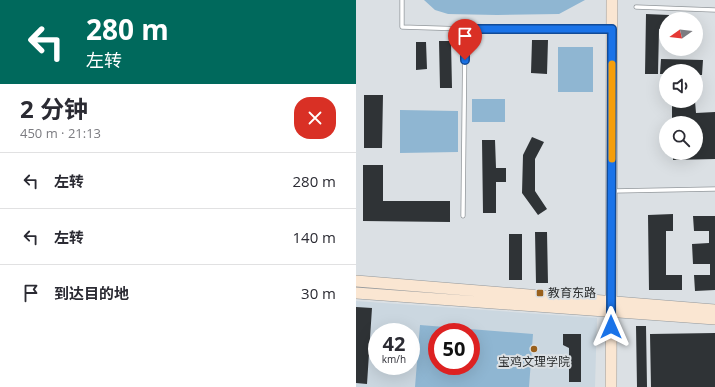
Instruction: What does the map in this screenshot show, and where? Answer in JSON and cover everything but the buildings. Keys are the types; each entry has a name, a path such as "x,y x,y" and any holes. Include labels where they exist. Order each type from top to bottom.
{"street":[{"path":"611,387 612,0"},
{"path":"356,281 715,319"},
{"path":"356,293 611,307 715,310"}],"lane":[{"path":"402,0 402,27 465,29 612,29"},
{"path":"636,7 715,10"},
{"path":"463,216 465,29"},
{"path":"612,191 715,189"}],"shaded area":[{"path":"424,0 585,0 559,14 497,15 448,14 435,10"},
{"path":"558,47 593,47 593,92 558,92"},
{"path":"472,99 505,99 505,122 472,122"},
{"path":"400,110 458,111 458,152 400,153"},
{"name":"宝鸡文理学院","path":"356,301 597,318 595,387 356,387"},
{"path":"420,325 428,326 428,375 480,375 480,330 533,334 529,387 415,387 416,375 420,375"}],"slow traffic":[{"path":"612,64 612,159"}],"place":[{"name":"教育东路","path":"540,293"},
{"name":"宝鸡文理学院","path":"534,349"}],"route":[{"path":"465,60 465,29 612,29 611,327"}]}
